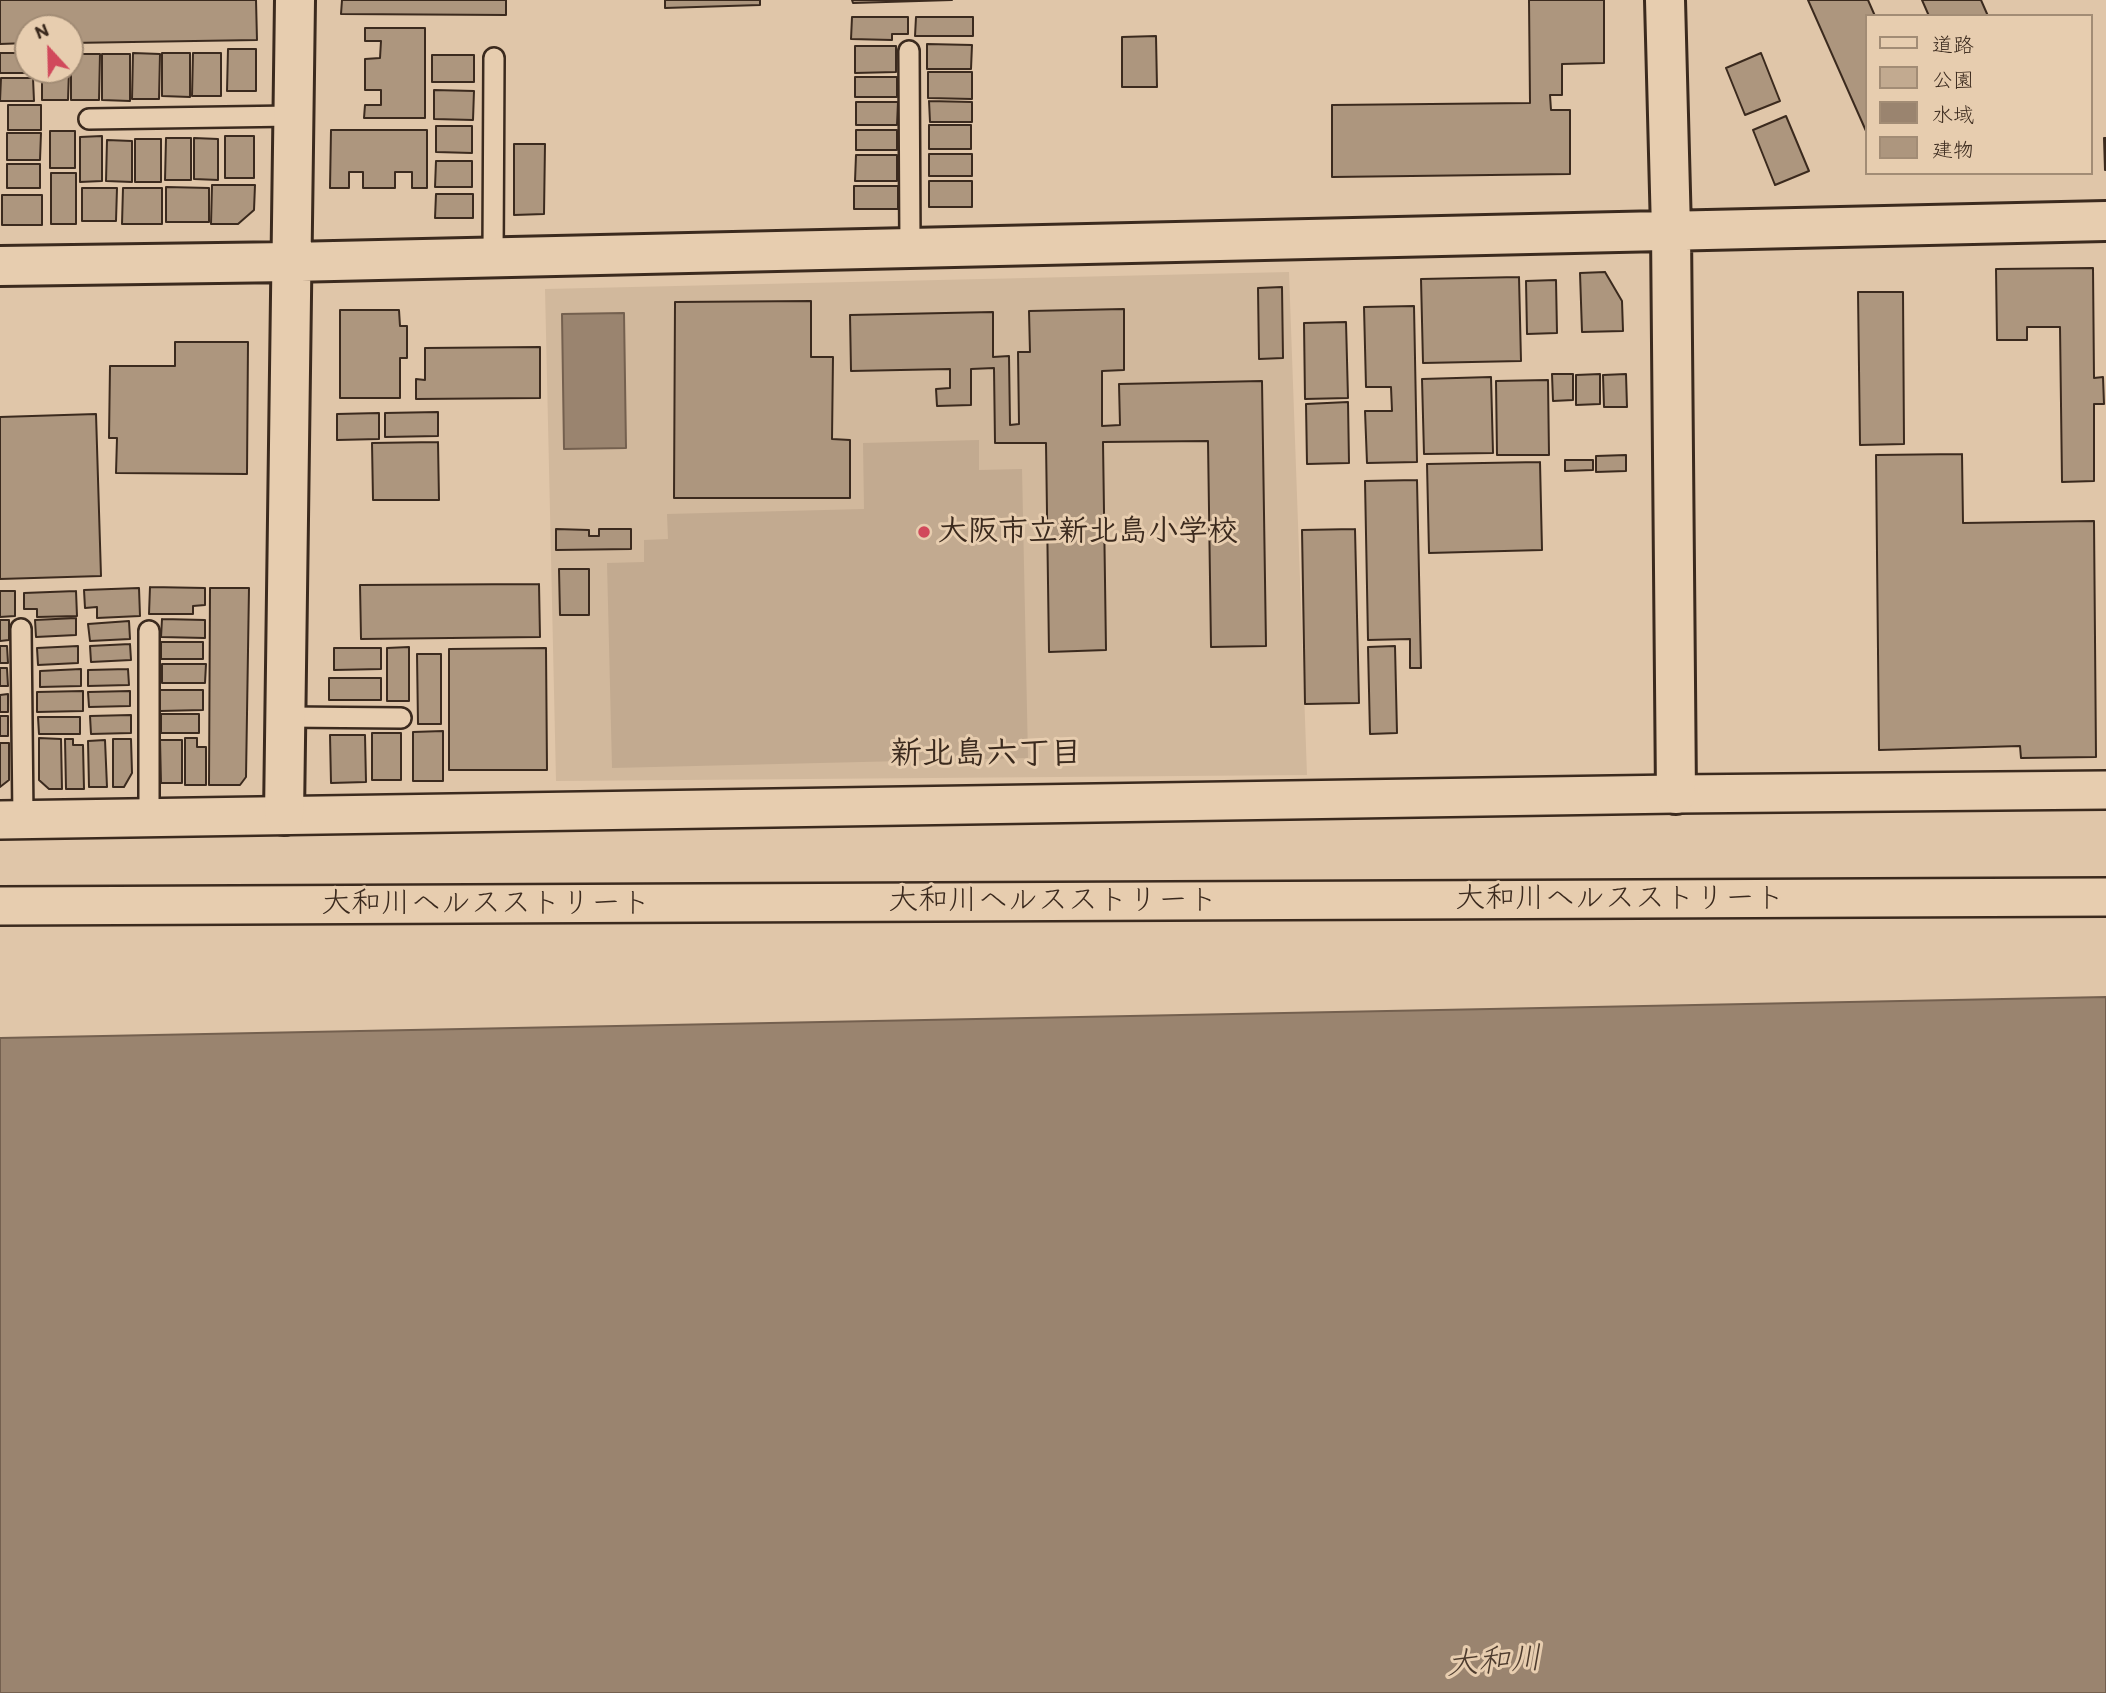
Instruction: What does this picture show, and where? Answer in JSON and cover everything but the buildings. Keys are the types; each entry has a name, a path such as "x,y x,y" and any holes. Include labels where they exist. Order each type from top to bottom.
{"street":[{"path":"284,815 295,0"},
{"path":"1665,0 1671,230 1676,794"},
{"path":"0,266 290,262 2106,221"},
{"path":"12,819 2106,790"},
{"name":"大和川ヘルスストリート","path":"0,906 2106,897"}],"lane":[{"path":"909,51 910,247"},
{"path":"493,256 495,58"},
{"path":"89,119 293,116"},
{"path":"12,819 21,629"},
{"path":"149,631 149,817"},
{"path":"286,717 401,718"}],"shaded area":[{"name":"大阪市立新北島小学校","path":"1289,272 1307,775 556,781 545,289"}],"green space":[{"path":"979,440 979,470 1022,469 1028,758 612,768 607,563 644,562 644,540 668,539 667,514 864,509 863,443"}],"water":[{"path":"624,313 626,448 564,449 562,314"},
{"name":"大和川","path":"2106,997 2106,1693 0,1693 0,1038"}],"place":[{"name":"大阪市立新北島小学校","path":"924,532"}],"district":[{"name":"新北島六丁目","path":"986,755"}]}
